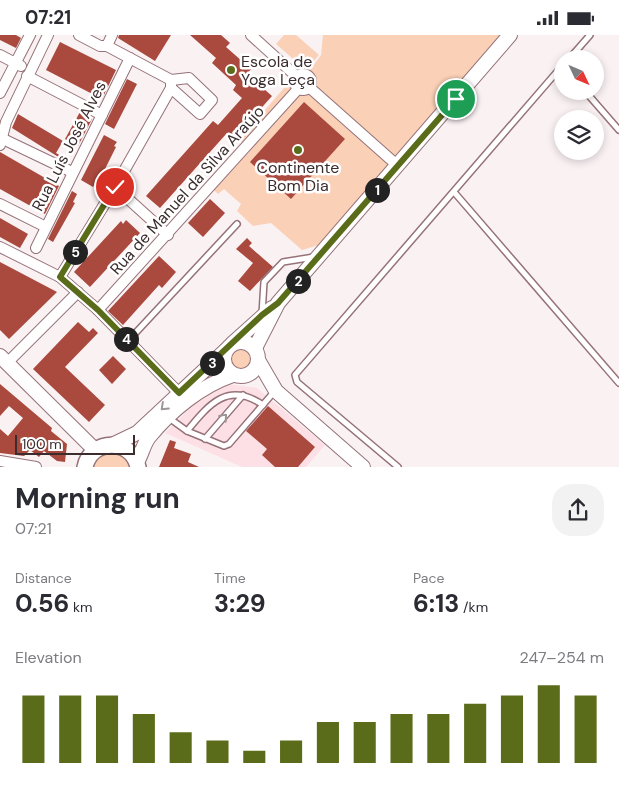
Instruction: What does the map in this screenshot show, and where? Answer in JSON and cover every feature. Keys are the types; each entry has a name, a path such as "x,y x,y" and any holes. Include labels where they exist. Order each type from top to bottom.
{"main road":[{"path":"86,467 89,457 95,450 114,444 137,433 262,315 278,303 510,35"},
{"path":"138,465 148,438 202,389 256,369 256,354 278,303"},
{"path":"229,347 244,342 256,354 276,391"},
{"path":"229,347 224,365 238,376 276,391 363,467"},
{"path":"4,359 95,450"},
{"path":"114,444 128,450 138,465"}],"street":[{"path":"0,93 30,35"},
{"path":"48,35 6,122 1,142 72,172"},
{"path":"60,277 115,187 171,84 130,58 79,35"},
{"path":"107,46 112,35"},
{"path":"251,35 296,76"},
{"path":"0,55 102,115"},
{"name":"Rua Luís José Alves","path":"36,248 130,58"},
{"path":"296,76 303,73 308,75 311,80 304,88"},
{"path":"296,76 295,85 304,88 398,166"},
{"name":"Rua de Manuel da Silva Araújo","path":"98,310 304,88"},
{"path":"115,187 168,235"},
{"path":"0,204 46,227"},
{"path":"0,247 60,277 98,310 179,393"},
{"path":"4,359 78,292"},
{"path":"0,461 36,467"}],"lane":[{"path":"577,50 590,35"},
{"path":"398,467 297,382 295,375 554,75"},
{"path":"593,100 619,130"},
{"path":"454,192 619,383"},
{"path":"128,341 237,223"},
{"path":"262,315 264,282 283,262 320,256"},
{"path":"168,418 187,431 224,446 229,444 276,391"},
{"path":"187,431 207,407 218,399 243,395 263,405"},
{"path":"205,439 243,395"}],"shaded area":[{"path":"284,35 296,35 319,55 306,70 276,44"},
{"path":"323,35 500,35 322,244 302,250 271,223 253,226 237,211 241,204 224,189 218,194 214,190 250,151 239,140 290,81 308,73 321,55"},
{"path":"241,347 250,351 254,360 250,369 241,373 232,369 228,360 232,351"},
{"path":"228,384 257,388 325,445 306,467 242,467 165,433 200,398"},
{"path":"102,452 123,452 133,467 91,467"}],"building":[{"path":"0,35 16,35 21,38 16,48 0,40"},
{"path":"119,35 171,35 155,61 118,38"},
{"path":"190,35 221,35 230,43 226,47 251,69 247,74 272,96 234,139 227,133 160,208 146,196 213,121 218,125 242,98 233,90 236,85 212,63 216,58"},
{"path":"60,42 116,70 102,99 46,70"},
{"path":"127,79 137,84 114,129 105,124"},
{"name":"Continente Bom Dia","path":"304,102 345,139 291,199 250,162"},
{"path":"80,112 92,119 78,146 65,139"},
{"path":"18,114 63,141 56,153 61,156 60,158 12,128"},
{"path":"104,135 117,142 114,146 116,147 98,183 96,182 93,187 81,180"},
{"path":"0,152 59,186 45,214 0,189"},
{"path":"72,191 77,194 73,202 75,203 53,242 48,239"},
{"path":"210,199 225,213 203,237 188,223"},
{"path":"0,218 28,234 20,248 0,237"},
{"path":"126,220 140,233 90,287 74,272 121,221 123,224"},
{"path":"247,238 252,243 249,246 273,267 250,291 238,281 253,263 236,249"},
{"path":"159,256 176,272 162,288 159,285 123,325 108,311"},
{"path":"0,262 57,292 9,339 0,330"},
{"path":"78,322 89,332 93,328 98,333 65,367 105,405 89,422 33,369"},
{"path":"113,356 126,369 112,384 99,370"},
{"path":"0,384 52,428 51,431 67,444 65,462 57,461 44,451 39,457 30,450 24,456 0,453 0,429 8,436 23,418 9,406 0,416"},
{"path":"268,406 315,447 298,467 275,467 262,455 267,449 246,431"},
{"path":"170,440 176,442 174,448 191,454 188,462 199,467 159,467"}],"place":[{"name":"Escola de Yoga Leça","path":"231,70"},
{"name":"Continente Bom Dia","path":"298,150"}],"route":[{"path":"115,187 60,277 98,310 179,393 262,315 278,303 456,99"}]}
